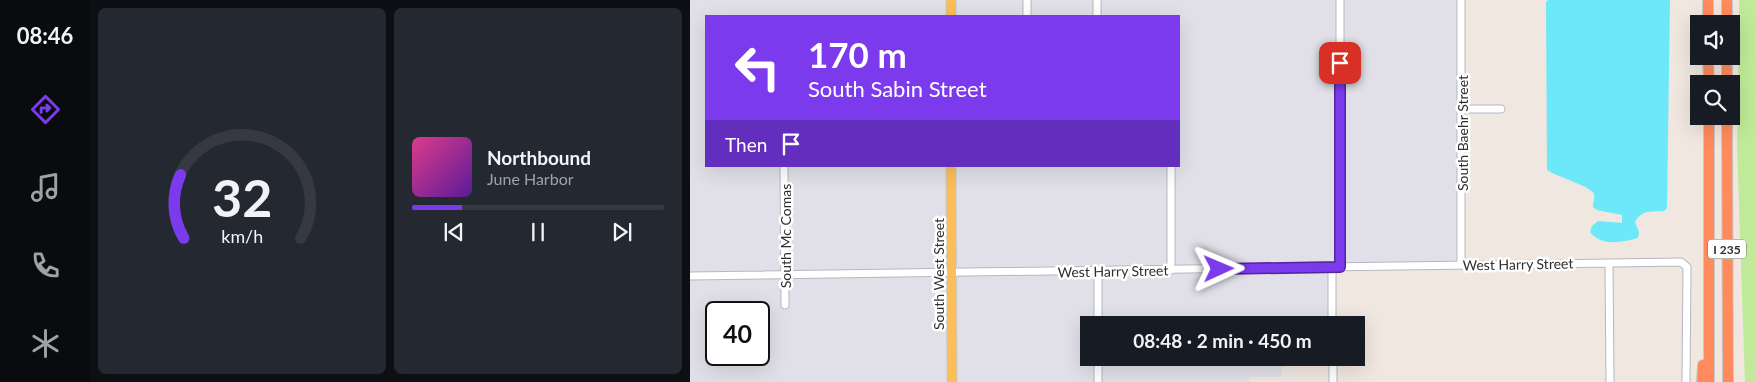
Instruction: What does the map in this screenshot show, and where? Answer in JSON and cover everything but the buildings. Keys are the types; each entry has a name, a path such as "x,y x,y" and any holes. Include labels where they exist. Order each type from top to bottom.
{"highway":[{"path":"1708,0 1708,15"},
{"path":"1727,0 1727,15"},
{"name":"I 235","path":"1709,125 1709,382"},
{"name":"I 235","path":"1727,125 1728,382"},
{"path":"1702,382 1705,302 1709,287"}],"main road":[{"path":"951,0 951,15"},
{"name":"South West Street","path":"951,167 952,382"}],"street":[{"path":"1027,0 1027,15"},
{"path":"1097,0 1097,15"},
{"path":"1340,0 1340,267"},
{"name":"South Baehr Street","path":"1461,0 1461,265"},
{"path":"1461,110 1501,109"},
{"name":"South Mc Comas","path":"784,167 785,305"},
{"path":"1170,167 1171,270"},
{"name":"West Harry Street","path":"690,276 1681,262 1686,264 1686,382"},
{"path":"1609,263 1610,382"},
{"path":"1332,268 1332,316"},
{"path":"1098,271 1098,316"},
{"path":"1098,366 1098,382"},
{"path":"1333,366 1333,382"}],"shaded area":[{"path":"690,0 1461,0 1461,265 1332,267 1332,316 1080,316 1080,366 1282,366 1282,377 1249,377 1249,382 690,382"}],"green space":[{"path":"1739,0 1755,0 1755,382 1745,382 1737,147 1737,125 1740,125"}],"water":[{"path":"1548,0 1670,0 1667,208 1664,211 1644,213 1638,218 1635,222 1639,232 1638,238 1606,242 1595,237 1590,232 1592,226 1598,221 1622,223 1622,215 1597,210 1593,207 1594,194 1592,191 1547,170 1546,2"}],"route":[{"path":"1219,269 1340,267 1340,63"}]}
